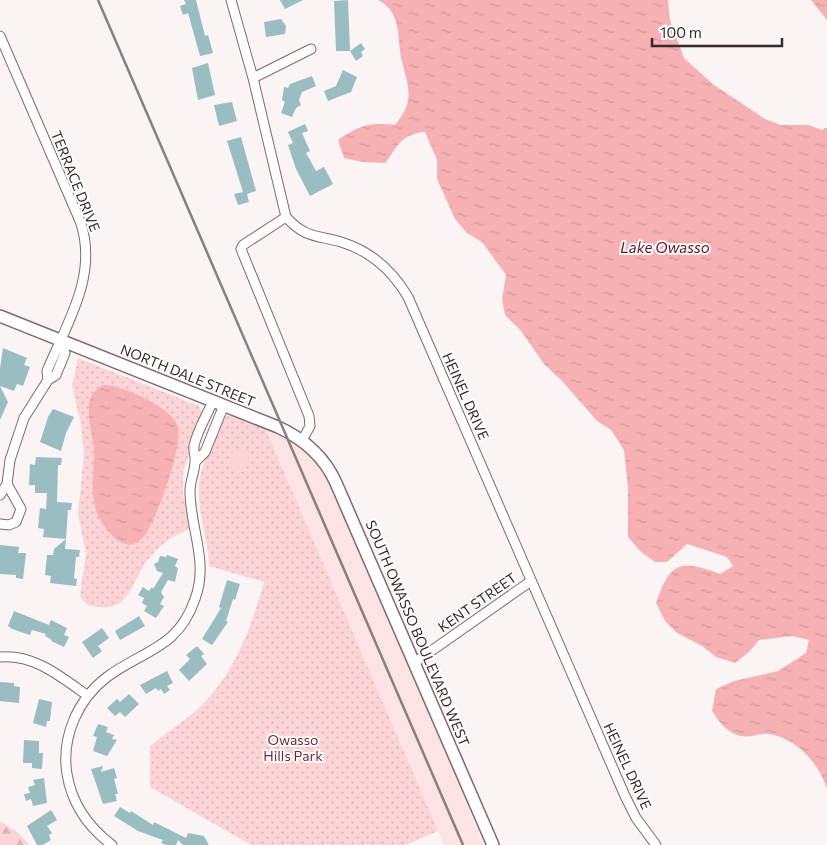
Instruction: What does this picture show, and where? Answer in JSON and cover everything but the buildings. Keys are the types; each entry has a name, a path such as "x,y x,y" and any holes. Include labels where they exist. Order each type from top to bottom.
{"street":[{"path":"231,0 253,78 286,217 243,245 240,249 309,416 310,426 302,441"},
{"name":"TERRACE DRIVE","path":"0,36 84,234 87,247 86,272 61,340"},
{"path":"253,78 310,49"},
{"name":"HEINEL DRIVE","path":"286,217 304,233 345,244 367,253 385,266 400,283 408,297 625,796 636,818 656,845"},
{"name":"NORTH DALE STREET","path":"0,316 278,427 302,441"},
{"path":"0,495 7,484 9,464 22,422 48,380 56,375 66,353 61,340"},
{"path":"112,845 90,825 80,812 69,783 66,767 68,737 77,712 88,696 108,676 160,646 181,626 195,599 201,570 201,555 190,489 196,461 194,447 213,401"},
{"path":"196,461 205,452 224,405"},
{"name":"SOUTH OWASSO BOULEVARD WEST","path":"302,441 319,455 333,475 493,845"},
{"path":"0,524 13,523 20,514 19,505 7,484"},
{"name":"KENT STREET","path":"414,663 531,581"},
{"path":"0,657 19,657 45,666 88,696"}],"shaded area":[{"path":"265,428 303,448 316,460 329,480 466,795 470,813 484,845 444,845"}],"green space":[{"path":"78,358 199,406 201,411 204,411 183,472 183,495 191,528 169,540 154,552 144,565 125,598 118,604 109,607 89,605 83,601 80,595 86,554 78,514 84,455 81,424 72,386"},
{"name":"Owasso Hills Park","path":"233,415 265,428 438,831 406,845 251,845 150,787 150,746 202,705 224,678 248,631 264,582 209,566 199,502 199,484 206,456 222,421 225,416"},
{"path":"234,448 250,454 243,472 227,466"},
{"path":"0,821 17,832 30,845 0,845"}],"water":[{"name":"Lake Owasso","path":"378,0 668,0 670,20 684,58 714,85 765,119 781,125 809,125 822,130 827,127 827,789 812,761 796,746 778,736 768,734 736,735 724,726 712,711 716,689 734,681 778,671 806,653 809,640 792,636 759,640 749,652 735,663 716,657 702,646 677,633 665,621 656,603 666,579 678,567 695,566 720,574 733,566 727,557 687,544 667,562 655,562 641,552 628,537 628,489 624,450 611,430 597,421 562,381 544,364 521,331 505,315 502,299 506,275 482,242 467,233 455,219 437,179 437,160 425,132 406,138 393,151 386,163 363,162 344,158 338,140 352,131 372,124 395,125 402,116 408,99 408,84 401,57 397,24 391,11"},
{"path":"811,0 827,0 827,20"},
{"path":"104,385 134,393 157,405 167,412 178,427 177,450 156,514 143,537 138,542 129,545 117,540 107,530 101,521 94,502 94,452 89,405 91,397 96,390"}],"railway":[{"path":"98,0 463,845"}]}
